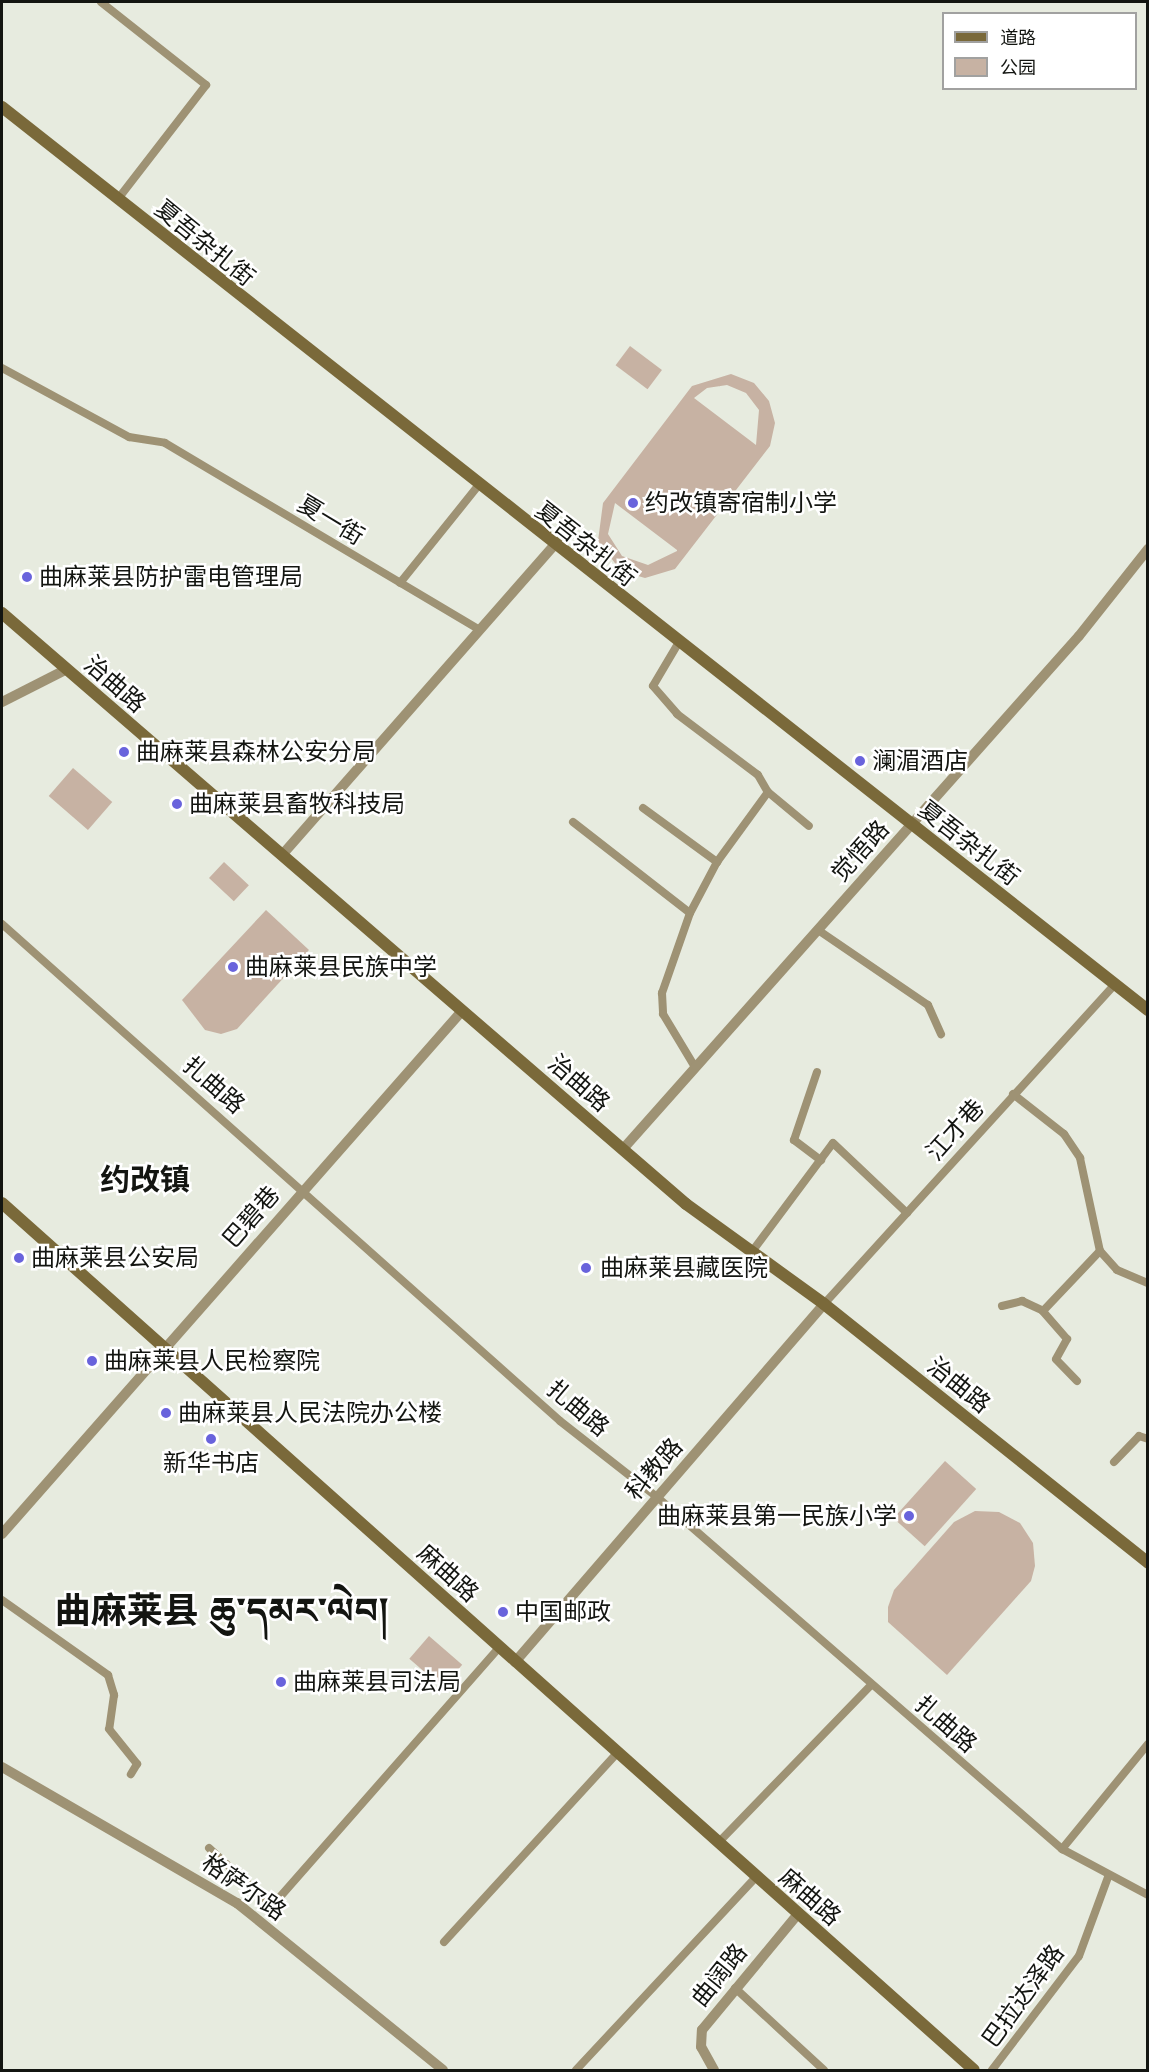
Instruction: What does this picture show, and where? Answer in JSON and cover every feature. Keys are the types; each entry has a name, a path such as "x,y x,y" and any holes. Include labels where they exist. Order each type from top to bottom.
{"main road":[{"name":"夏吾杂扎街","path":"2,107 553,546 1148,1010"},
{"name":"治曲路","path":"2,613 623,1149 752,1253 824,1304 1148,1563"},
{"name":"麻曲路","path":"2,1203 798,1914 966,2068"}],"street":[{"path":"101,2 206,85 117,200"},
{"name":"夏一街","path":"2,368 129,437 165,443 478,629"},
{"path":"400,583 478,486"},
{"path":"282,855 553,546"},
{"name":"觉悟路","path":"623,1149 1079,636 1148,549"},
{"path":"679,642 653,686 677,714 758,775 768,792 809,826"},
{"path":"2,702 67,669"},
{"path":"695,1066 663,1014 662,993 690,913 717,862 768,792"},
{"path":"643,808 717,862"},
{"path":"573,822 690,913"},
{"name":"扎曲路","path":"2,924 303,1189 560,1421 657,1497 1062,1849 1108,1877 1148,1895"},
{"path":"818,930 928,1005 941,1034"},
{"name":"江才巷","path":"824,1304 1115,984"},
{"name":"巴碧巷","path":"2,1534 303,1189 462,1011"},
{"path":"817,1072 794,1140 821,1160"},
{"path":"1013,1094 1064,1134 1080,1158 1100,1251 1118,1270 1148,1283"},
{"path":"752,1253 833,1143 907,1213"},
{"path":"1043,1311 1100,1251"},
{"path":"1002,1306 1022,1301 1043,1311 1067,1339 1056,1359 1077,1382"},
{"name":"科教路","path":"515,1662 824,1304"},
{"path":"1114,1462 1139,1436 1148,1439"},
{"path":"2,1600 108,1675 114,1695 109,1729 137,1764 131,1774"},
{"path":"209,1848 272,1906 499,1648"},
{"path":"718,1843 871,1685"},
{"path":"1062,1849 1148,1744"},
{"path":"444,1942 617,1753"},
{"name":"格萨尔路","path":"2,1767 237,1903 443,2070"},
{"path":"576,2070 756,1877"},
{"name":"巴拉达泽路","path":"992,2070 1079,1956 1108,1877"},
{"name":"曲阔路","path":"714,2070 701,2047 702,2030 798,1914"},
{"path":"735,1988 824,2070"}],"green space":[{"path":"630,346 662,370 648,389 616,365"},
{"path":"731,374 754,383 769,401 775,423 770,446 675,569 645,578 621,571 598,541 603,503 692,386","holes":["727,385 746,393 759,410 756,445 694,398 707,388","615,503 677,550 677,551 648,565 622,556 608,534"]},
{"path":"73,768 112,802 88,830 49,796"},
{"path":"224,862 249,885 234,901 209,878"},
{"path":"266,910 309,950 237,1029 221,1034 205,1030 182,1000"},
{"path":"945,1461 976,1489 925,1546 893,1518"},
{"path":"975,1511 999,1512 1020,1523 1033,1543 1035,1566 1031,1581 947,1675 888,1622 888,1607 894,1590 954,1522"},
{"path":"429,1636 462,1665 443,1688 409,1659"}],"place":[{"name":"约改镇寄宿制小学","path":"633,503"},
{"name":"曲麻莱县防护雷电管理局","path":"27,577"},
{"name":"曲麻莱县森林公安分局","path":"124,752"},
{"name":"澜湄酒店","path":"860,761"},
{"name":"曲麻莱县畜牧科技局","path":"177,804"},
{"name":"曲麻莱县民族中学","path":"233,967"},
{"name":"曲麻莱县公安局","path":"19,1258"},
{"name":"曲麻莱县藏医院","path":"586,1268"},
{"name":"曲麻莱县人民检察院","path":"92,1361"},
{"name":"曲麻莱县人民法院办公楼","path":"166,1413"},
{"name":"新华书店","path":"211,1439"},
{"name":"曲麻莱县第一民族小学","path":"909,1516"},
{"name":"中国邮政","path":"503,1612"},
{"name":"曲麻莱县司法局","path":"281,1682"}],"district":[{"name":"约改镇","path":"145,1180"},
{"name":"曲麻莱县 ཆུ་དམར་ལེབ།","path":"222,1611"}]}
